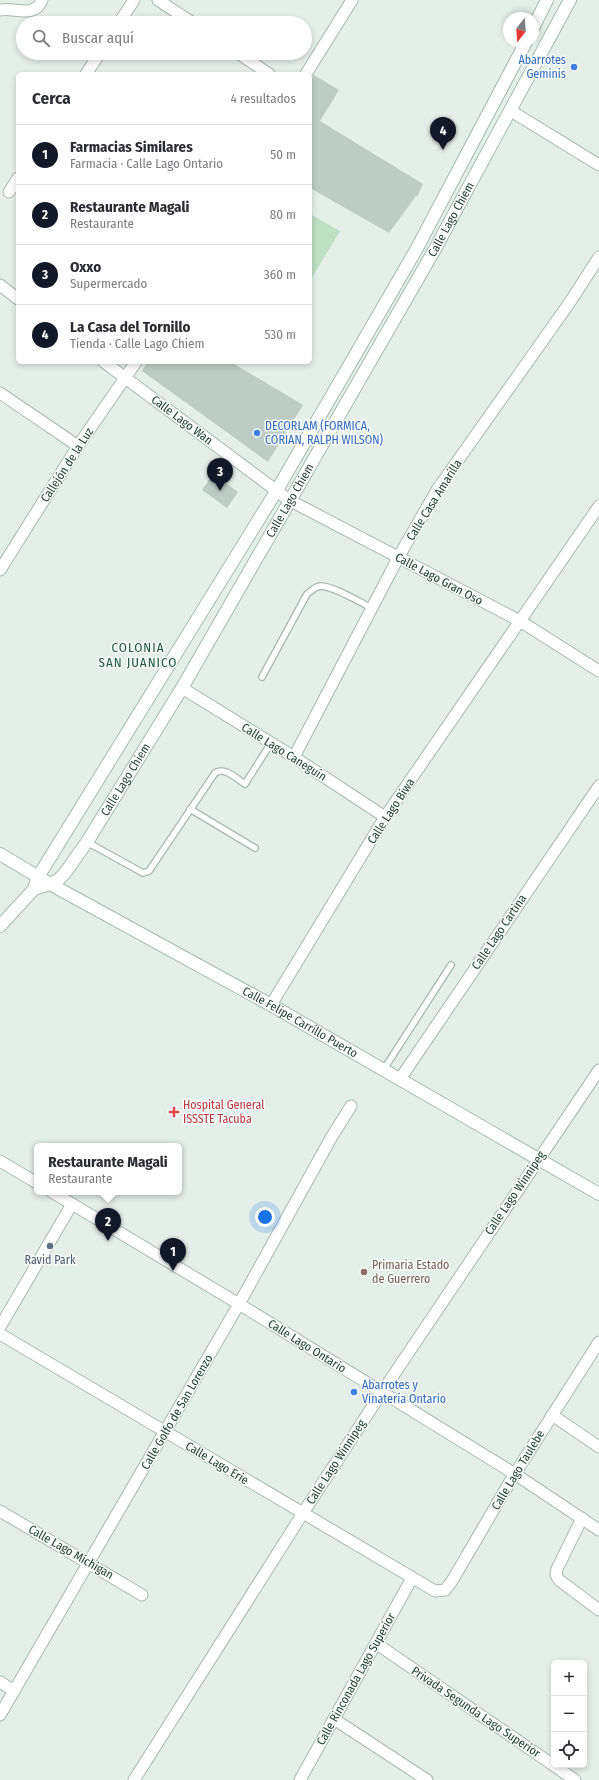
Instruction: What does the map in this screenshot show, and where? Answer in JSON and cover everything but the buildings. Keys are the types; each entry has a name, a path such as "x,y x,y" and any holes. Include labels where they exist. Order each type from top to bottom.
{"street":[{"path":"0,10 7,9 30,12 36,8 42,0"},
{"path":"124,16 134,0"},
{"path":"158,0 182,16"},
{"path":"307,72 352,0"},
{"path":"539,16 547,0"},
{"name":"Calle Lago Chiem","path":"50,884 65,874 87,842 182,688 435,249 570,0"},
{"name":"Calle Lago Chiem","path":"34,888 38,877 277,490 416,250 523,48"},
{"path":"87,72 95,60"},
{"path":"248,60 266,72"},
{"path":"511,111 599,165"},
{"path":"9,192 16,181"},
{"name":"Calle Casa Amarilla","path":"294,757 398,558 437,490 570,302 599,257"},
{"path":"0,285 16,297"},
{"name":"Calle Lago Wan","path":"107,364 277,490"},
{"name":"Callejón de la Luz","path":"0,570 78,446 135,364"},
{"path":"0,393 78,446"},
{"name":"Calle Lago Gran Oso","path":"277,490 289,500 520,621 599,670"},
{"name":"Calle Lago Biwa","path":"271,1005 386,817 599,506"},
{"name":"Calle Lago Caneguín","path":"182,688 294,757 386,817"},
{"name":"Calle Lago Cartina","path":"400,1079 599,786"},
{"name":"Calle Felipe Carrillo Puerto","path":"0,854 50,884 271,1005 384,1069 537,1160 599,1194"},
{"path":"0,926 34,888 50,884"},
{"name":"Calle Lago Winnipeg","path":"134,1780 303,1513 382,1392 599,1070"},
{"name":"Calle Golfo de San Lorenzo","path":"0,1715 239,1304 331,1138 351,1106"},
{"path":"0,1161 34,1181"},
{"name":"Calle Lago Ontario","path":"57,1195 239,1304 515,1474 599,1530"},
{"path":"0,1327 72,1204"},
{"name":"Calle Lago Erie","path":"0,1334 435,1591"},
{"name":"Calle Lago Taulebe","path":"435,1591 445,1590 452,1581 515,1474 599,1342"},
{"path":"552,1415 599,1447"},
{"name":"Calle Lago Michigan","path":"0,1511 90,1562 142,1595"},
{"path":"582,1518 557,1569 556,1575 559,1580 599,1610"},
{"name":"Calle Rinconada Lago Superior","path":"300,1780 377,1644 412,1578"},
{"name":"Privada Segunda Lago Superior","path":"377,1644 575,1780"},
{"path":"0,1682 14,1691"},
{"path":"334,1719 427,1780"}],"lane":[{"path":"262,677 307,594 313,589 319,586 327,587 372,608"},
{"path":"87,842 143,873 146,873 149,871 215,773 219,770 224,771 245,784 271,743"},
{"path":"190,809 254,848"},
{"path":"384,1069 451,965"}],"green space":[{"path":"312,215 340,231 312,278"}],"place":[{"name":"Abarrotes Geminis","path":"574,67"},
{"name":"La Casa del Tornillo","path":"443,150"},
{"name":"DECORLAM (FORMICA, CORIAN, RALPH WILSON)","path":"257,433"},
{"name":"Oxxo","path":"220,491"},
{"name":"Hospital General ISSSTE Tacuba","path":"174,1112"},
{"name":"Restaurante Magali","path":"108,1241"},
{"name":"Ravid Park","path":"50,1246"},
{"name":"Farmacias Similares","path":"173,1271"},
{"name":"Primaria Estado de Guerrero","path":"364,1272"},
{"name":"Abarrotes y Vinatería Ontario","path":"354,1392"}],"district":[{"name":"COLONIA SAN JUANICO","path":"138,654"}]}
